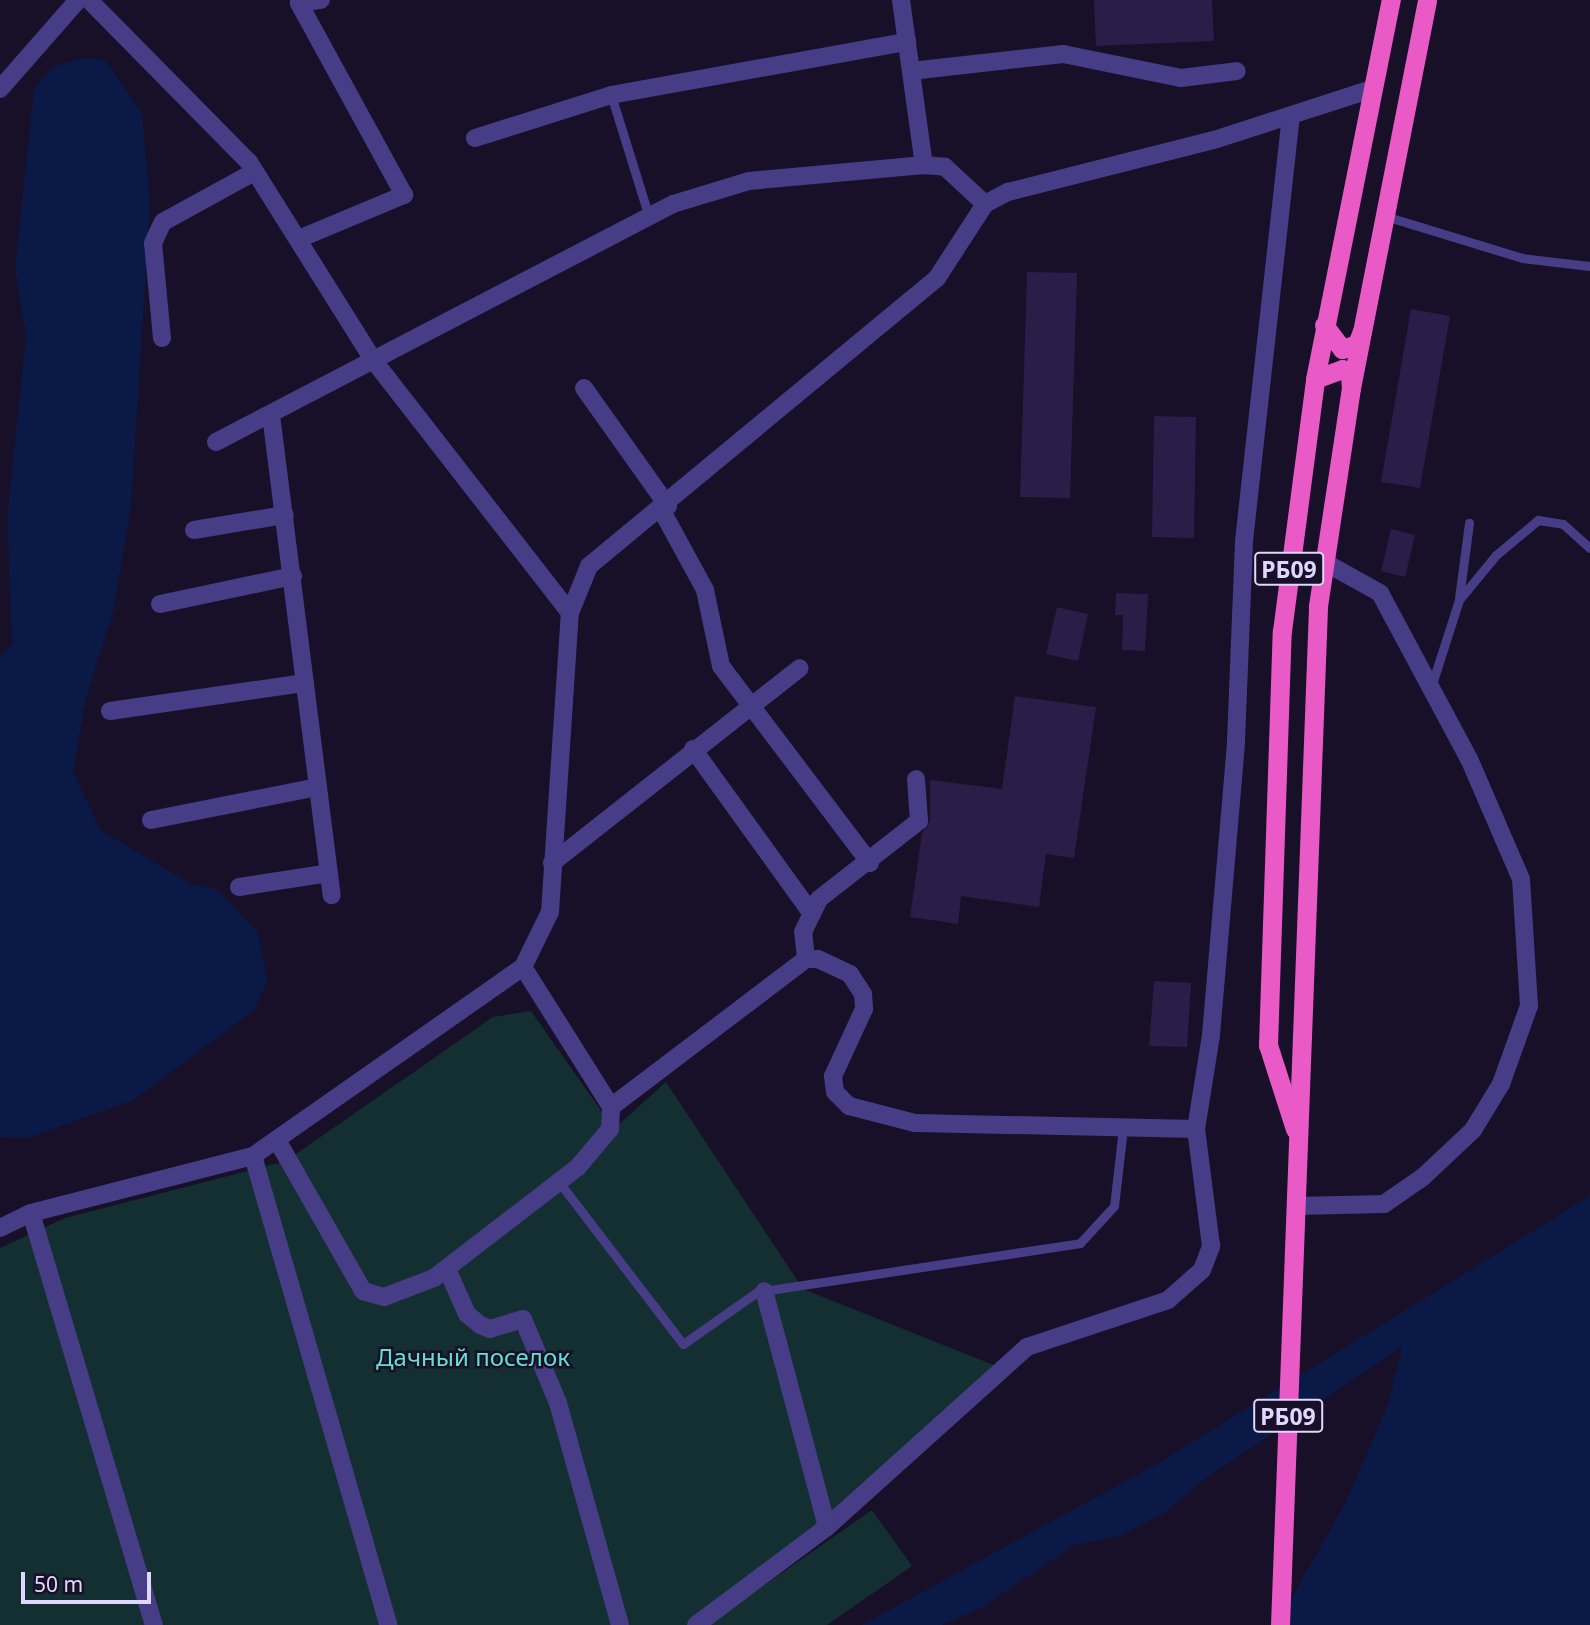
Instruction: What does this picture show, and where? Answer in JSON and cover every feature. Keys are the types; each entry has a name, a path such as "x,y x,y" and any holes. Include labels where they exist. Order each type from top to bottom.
{"highway":[{"name":"РБ09","path":"1299,1143 1268,1045 1282,631 1324,325 1370,90 1391,0"},
{"name":"РБ09","path":"1280,1625 1324,562 1351,388 1427,0"},
{"path":"1324,325 1342,349 1357,344 1363,329"},
{"path":"1315,379 1342,369 1351,388"}],"street":[{"path":"0,89 78,0"},
{"path":"89,0 254,172 301,238 374,362 570,613"},
{"path":"301,238 404,195 299,3 321,0"},
{"path":"901,0 924,165"},
{"path":"475,138 611,95 907,42"},
{"path":"911,71 1063,54 1181,78 1237,71"},
{"path":"0,1228 31,1213 253,1156 523,967 550,912 570,613 589,566 665,508 937,278 985,204 1007,192 1291,116 1370,90"},
{"path":"696,1625 827,1527 1027,1347 1141,1312 1184,1290 1211,1246 1196,1129 1212,1035 1235,754 1244,541 1291,116"},
{"path":"216,442 649,217 748,181 924,165 951,171 985,204"},
{"path":"162,338 153,243 163,222 254,172"},
{"path":"584,388 665,508 705,590 720,666 755,704 870,863"},
{"path":"271,415 332,895"},
{"path":"194,530 285,515"},
{"path":"1296,1206 1384,1204 1423,1177 1473,1130 1501,1084 1529,1006 1521,879 1469,759 1429,693 1380,593 1324,562"},
{"path":"160,604 293,576"},
{"path":"552,863 693,748 755,704 800,667"},
{"path":"110,711 305,683"},
{"path":"693,748 810,911"},
{"path":"806,959 803,932 810,911 919,821 916,779"},
{"path":"151,820 318,787"},
{"path":"239,887 330,873"},
{"path":"806,959 850,974 863,994 864,1009 833,1076 835,1093 849,1106 915,1123 1196,1129"},
{"path":"277,1140 363,1290 398,1295 447,1269 559,1182 602,1141 611,1107 806,959"},
{"path":"523,967 611,1107"},
{"path":"253,1156 388,1625"},
{"path":"31,1213 154,1625"},
{"path":"447,1269 467,1314 480,1325 490,1329 523,1319 558,1403 620,1625"},
{"path":"764,1291 827,1527"}],"lane":[{"path":"611,95 649,217"},
{"path":"1385,216 1522,258 1590,266"},
{"path":"1459,600 1496,555 1538,520 1563,524 1590,548"},
{"path":"1429,693 1459,600 1469,523"},
{"path":"559,1182 683,1344 764,1291 1080,1243 1114,1206 1123,1128"}],"green space":[{"name":"Дачный поселок","path":"531,1011 614,1129 666,1082 803,1289 1011,1372 753,1593 872,1510 912,1566 827,1625 0,1625 0,1248 65,1218 286,1161 493,1017"}],"water":[{"path":"83,58 105,60 142,113 150,204 131,507 113,612 86,698 73,771 100,830 191,884 218,890 239,912 258,933 267,982 254,1010 133,1100 28,1138 0,1137 0,657 12,645 7,519 26,335 15,269 34,89 54,66"},
{"path":"1590,1196 1590,1625 1276,1625 1344,1506 1387,1407 1402,1347 1206,1478 1164,1513 1120,1536 1075,1545 981,1608 942,1625 862,1625 1157,1464"}],"building":[{"path":"1094,0 1212,0 1214,41 1096,46"},
{"path":"1027,272 1077,273 1070,498 1020,497"},
{"path":"1411,309 1450,316 1420,488 1381,482"},
{"path":"1154,416 1196,417 1194,538 1152,537"},
{"path":"1391,529 1415,535 1405,577 1381,571"},
{"path":"1116,593 1148,594 1145,651 1122,650 1123,615 1115,615"},
{"path":"1057,607 1088,614 1078,661 1046,654"},
{"path":"1015,696 1096,707 1074,858 1046,854 1039,907 961,896 958,924 910,917 922,833 930,821 930,780 1002,789"},
{"path":"1154,981 1191,983 1187,1047 1149,1046"}]}
